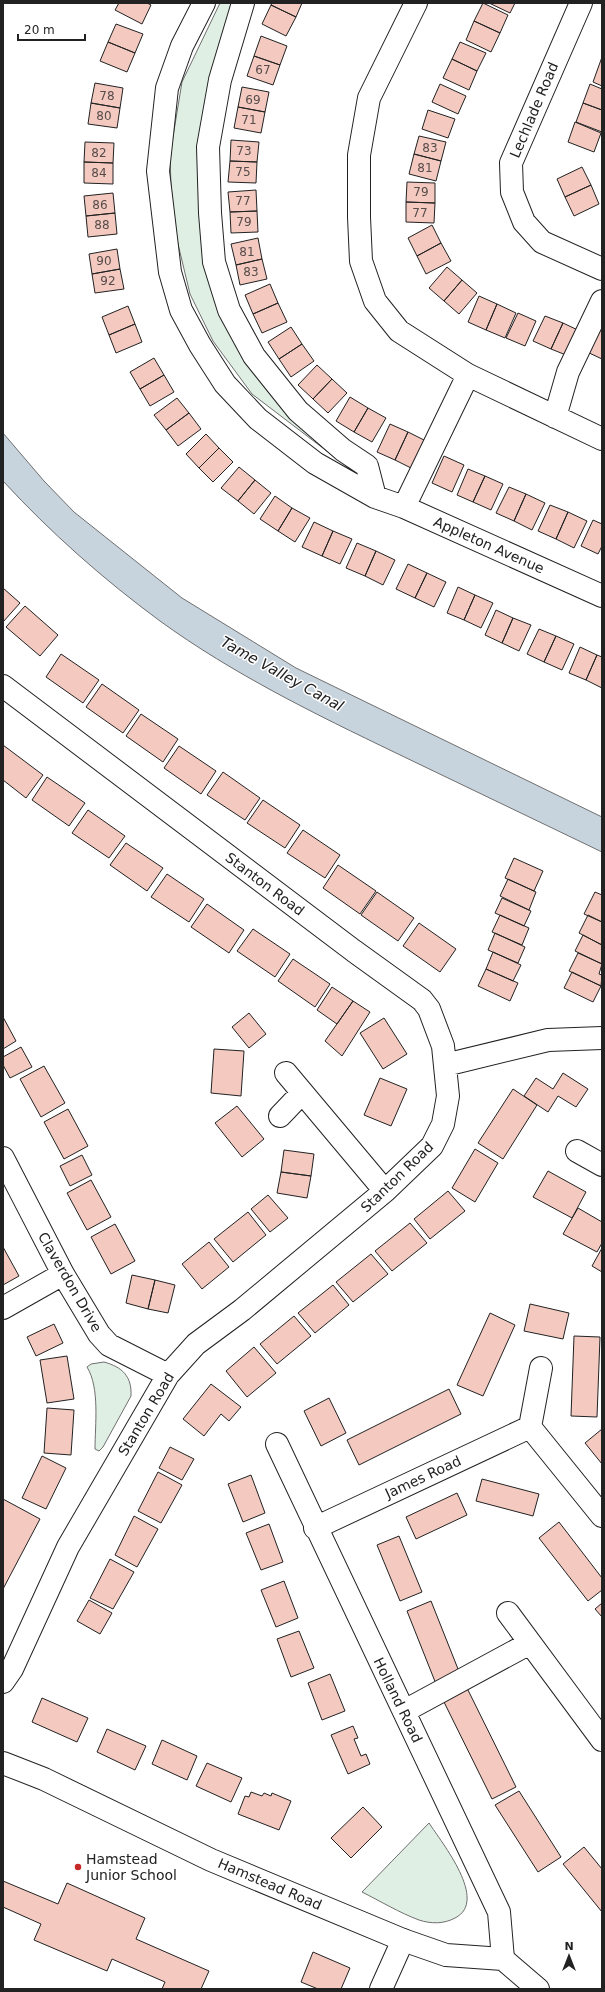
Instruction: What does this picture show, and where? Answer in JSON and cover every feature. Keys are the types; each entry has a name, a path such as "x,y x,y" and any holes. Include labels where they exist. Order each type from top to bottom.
{"street":[{"name":"Appleton Avenue","path":"204,3 182,46 167,88 158,171 170,272 181,310 200,346 226,384 258,419 315,463 375,497 404,507 602,596"},
{"path":"243,3 220,80 208,147 210,213 214,262 229,310 254,356 298,411 344,450 367,466 375,497"},
{"path":"416,3 369,98 360,155 359,218 361,261 375,301 399,331 468,375 602,439"},
{"name":"Lechlade Road","path":"581,3 511,163 512,192 524,222 542,242 602,269"},
{"path":"555,417 568,372 602,300"},
{"path":"404,507 468,375"},
{"name":"Stanton Road","path":"3,686 354,952 422,1000 429,1010 443,1046 448,1096 443,1124 432,1146 385,1191 242,1310 196,1344 168,1375 68,1547 12,1669 3,1682"},
{"path":"445,1064 548,1040 602,1038"},
{"path":"286,1074 301,1094 385,1191"},
{"path":"280,1116 301,1094"},
{"path":"577,1151 602,1165"},
{"name":"Claverdon Drive","path":"3,1158 63,1274 99,1334 109,1345 168,1375"},
{"path":"3,1308 63,1274"},
{"path":"541,1368 530,1427 602,1516"},
{"name":"James Road","path":"315,1528 530,1427"},
{"name":"Holland Road","path":"277,1444 315,1528 499,1912 503,1960"},
{"path":"508,1613 602,1740"},
{"path":"410,1708 530,1643"},
{"name":"Hamstead Road","path":"3,1763 44,1779 211,1860 403,1940 446,1955 503,1960"},
{"path":"381,1989 403,1940"},
{"path":"503,1960 538,1989"}],"green space":[{"path":"220,3 237,3 201,162 230,331 352,462 349,468 252,394 213,341 190,294 172,219 170,155 182,82"},
{"path":"104,1362 125,1373 130,1383 131,1396 103,1447 99,1451 95,1449 96,1407 94,1385 87,1367 91,1364"},
{"path":"429,1823 452,1857 460,1872 465,1886 467,1899 464,1910 455,1918 433,1923 419,1920 362,1892"}],"water":[{"name":"Tame Valley Canal","path":"3,433 44,481 74,512 182,598 296,668 602,817 602,852 305,708 245,676 160,621 118,589 78,555 3,481"}],"building":[{"path":"119,3 147,3 151,5 142,24 115,10"},
{"path":"272,3 302,3 296,17 271,5"},
{"path":"483,3 508,15 500,33 474,21"},
{"path":"489,3 515,3 510,13"},
{"path":"271,5 296,17 286,36 262,24"},
{"path":"474,21 500,33 491,52 466,40"},
{"path":"116,24 143,34 135,53 108,42"},
{"path":"261,36 287,46 280,65 254,56"},
{"path":"108,42 135,53 127,72 100,61"},
{"path":"460,42 486,53 477,71 452,59"},
{"path":"254,56 280,65 273,85 247,76"},
{"path":"602,57 602,86 593,82"},
{"path":"452,59 477,71 469,90 443,78"},
{"path":"95,83 123,88 120,108 91,103"},
{"path":"440,84 466,96 458,114 432,102"},
{"path":"590,84 602,89 602,110 583,103"},
{"path":"242,87 269,92 265,112 238,107"},
{"path":"91,103 120,108 117,128 88,124"},
{"path":"583,103 602,110 602,132 576,122"},
{"path":"238,107 265,112 261,133 234,128"},
{"path":"428,110 455,119 448,138 422,129"},
{"path":"575,122 601,133 594,152 568,142"},
{"path":"419,136 446,142 441,161 414,154"},
{"path":"231,140 259,142 257,162 230,161"},
{"path":"85,142 114,143 113,163 84,162"},
{"path":"414,154 441,161 436,181 409,174"},
{"path":"230,161 257,162 256,183 228,182"},
{"path":"84,162 113,163 113,184 84,183"},
{"path":"582,167 591,185 565,197 557,179"},
{"path":"407,182 435,183 435,203 406,202"},
{"path":"591,185 599,204 574,216 565,197"},
{"path":"256,190 257,211 230,212 228,192"},
{"path":"113,193 115,213 86,216 84,196"},
{"path":"406,202 435,203 434,223 406,222"},
{"path":"257,211 258,232 231,233 230,212"},
{"path":"115,213 117,234 88,237 86,216"},
{"path":"432,225 441,243 417,256 408,238"},
{"path":"258,238 262,259 236,265 231,244"},
{"path":"441,243 451,261 426,274 417,256"},
{"path":"117,249 120,269 92,274 89,254"},
{"path":"262,259 267,279 240,285 236,265"},
{"path":"447,267 462,280 444,301 429,288"},
{"path":"120,269 124,289 95,293 92,274"},
{"path":"462,280 477,293 459,314 444,301"},
{"path":"270,284 278,303 253,314 245,295"},
{"path":"479,296 497,304 486,330 468,322"},
{"path":"278,303 287,322 262,333 253,314"},
{"path":"497,304 516,313 505,338 486,330"},
{"path":"128,306 135,324 109,335 102,317"},
{"path":"518,313 536,321 525,346 506,338"},
{"path":"545,316 563,323 551,349 533,341"},
{"path":"563,323 582,332 571,357 551,349"},
{"path":"135,324 142,342 116,353 109,335"},
{"path":"597,326 602,328 602,359 585,351"},
{"path":"291,327 302,344 279,359 268,342"},
{"path":"302,344 314,361 291,377 279,359"},
{"path":"154,358 164,375 140,389 130,372"},
{"path":"317,365 332,379 313,399 298,385"},
{"path":"164,375 174,392 150,406 140,389"},
{"path":"332,379 347,393 328,413 313,399"},
{"path":"350,397 368,408 354,432 336,421"},
{"path":"177,398 189,413 166,430 154,415"},
{"path":"368,408 386,418 372,442 354,432"},
{"path":"189,413 201,429 178,446 166,430"},
{"path":"390,424 408,432 395,460 377,452"},
{"path":"408,432 428,442 415,470 395,460"},
{"path":"206,434 219,448 199,468 186,454"},
{"path":"219,448 233,462 213,482 199,468"},
{"path":"444,456 464,465 452,492 432,483"},
{"path":"239,467 255,480 238,501 221,488"},
{"path":"468,469 485,476 473,502 457,495"},
{"path":"485,476 503,484 491,510 473,502"},
{"path":"255,480 271,493 254,514 238,501"},
{"path":"509,487 526,494 514,521 496,513"},
{"path":"526,494 545,503 532,530 514,521"},
{"path":"275,496 292,508 278,531 260,519"},
{"path":"550,505 568,512 556,539 538,531"},
{"path":"292,508 310,518 295,542 278,531"},
{"path":"568,512 587,521 574,548 556,539"},
{"path":"593,520 602,524 602,546 598,554 581,546"},
{"path":"314,522 333,531 322,556 302,547"},
{"path":"333,531 352,539 340,564 322,556"},
{"path":"357,543 376,551 365,576 346,568"},
{"path":"376,551 395,560 383,585 365,576"},
{"path":"408,564 427,573 415,598 396,589"},
{"path":"427,573 446,582 434,607 415,598"},
{"path":"458,587 475,595 464,620 447,613"},
{"path":"3,588 20,603 3,622"},
{"path":"475,595 493,603 481,628 464,620"},
{"path":"25,606 58,635 40,656 6,627"},
{"path":"496,610 513,618 502,643 485,635"},
{"path":"513,618 531,625 519,651 502,643"},
{"path":"539,629 556,636 544,662 527,654"},
{"path":"556,636 574,644 562,670 544,662"},
{"path":"580,647 597,655 586,680 569,673"},
{"path":"61,654 99,680 83,703 46,677"},
{"path":"597,655 602,657 602,688 586,680"},
{"path":"102,684 139,710 123,733 86,707"},
{"path":"141,714 178,739 163,762 126,736"},
{"path":"3,745 43,775 26,798 3,780"},
{"path":"179,746 216,771 201,794 164,768"},
{"path":"223,772 260,798 245,820 207,795"},
{"path":"47,777 85,803 69,826 32,800"},
{"path":"263,800 300,825 285,848 247,823"},
{"path":"88,810 125,836 109,858 72,833"},
{"path":"303,830 340,855 325,878 287,853"},
{"path":"126,843 163,868 147,891 110,865"},
{"path":"514,858 543,871 534,891 505,878"},
{"path":"338,865 376,891 360,914 323,888"},
{"path":"167,874 204,899 189,922 151,897"},
{"path":"508,879 536,892 529,910 500,896"},
{"path":"377,892 414,918 398,941 361,915"},
{"path":"595,892 602,895 602,922 584,914"},
{"path":"502,898 531,911 524,926 495,913"},
{"path":"207,904 244,930 229,953 191,927"},
{"path":"500,915 529,928 522,945 492,932"},
{"path":"588,915 602,922 602,945 579,933"},
{"path":"419,923 456,949 440,972 403,946"},
{"path":"253,929 290,954 275,977 237,951"},
{"path":"495,933 525,947 518,963 488,950"},
{"path":"583,935 602,945 602,964 575,951"},
{"path":"493,952 521,965 513,981 486,969"},
{"path":"578,953 602,964 599,974 602,975 601,986 569,971"},
{"path":"293,959 330,984 315,1007 278,981"},
{"path":"486,969 518,983 510,1001 478,986"},
{"path":"572,972 601,986 593,1002 564,988"},
{"path":"332,987 353,1001 337,1024 317,1010"},
{"path":"353,1001 370,1012 342,1056 325,1041"},
{"path":"249,1013 266,1034 249,1048 232,1027"},
{"path":"3,1017 16,1041 3,1049"},
{"path":"384,1018 407,1054 383,1069 360,1033"},
{"path":"21,1047 32,1067 10,1078 3,1065 3,1057"},
{"path":"214,1049 244,1051 241,1096 211,1093"},
{"path":"44,1066 65,1103 41,1117 20,1079"},
{"path":"563,1073 588,1089 576,1107 558,1096 548,1112 524,1096 536,1078 553,1089"},
{"path":"380,1078 407,1089 391,1126 364,1115"},
{"path":"513,1089 537,1105 503,1159 478,1143"},
{"path":"237,1106 264,1139 242,1157 215,1123"},
{"path":"68,1109 88,1146 64,1159 44,1122"},
{"path":"475,1149 498,1163 475,1202 452,1188"},
{"path":"284,1150 314,1154 311,1176 281,1172"},
{"path":"82,1155 92,1175 70,1186 60,1166"},
{"path":"548,1171 586,1192 572,1218 533,1197"},
{"path":"281,1172 311,1176 307,1198 277,1193"},
{"path":"91,1180 111,1217 87,1230 67,1193"},
{"path":"448,1191 465,1211 430,1239 414,1219"},
{"path":"268,1195 288,1218 270,1232 251,1209"},
{"path":"578,1208 602,1222 602,1243 597,1252 563,1234"},
{"path":"248,1212 266,1235 233,1262 214,1239"},
{"path":"410,1223 427,1243 392,1271 375,1251"},
{"path":"115,1224 135,1261 111,1274 91,1237"},
{"path":"209,1242 229,1267 202,1289 182,1264"},
{"path":"3,1247 19,1276 3,1285"},
{"path":"602,1248 602,1272 592,1266"},
{"path":"371,1254 388,1274 353,1302 336,1282"},
{"path":"132,1275 155,1280 148,1309 126,1303"},
{"path":"155,1280 175,1285 168,1313 148,1309"},
{"path":"333,1285 349,1305 315,1333 298,1313"},
{"path":"530,1304 569,1313 563,1339 524,1331"},
{"path":"490,1313 515,1325 483,1396 457,1385"},
{"path":"294,1316 311,1336 277,1364 260,1344"},
{"path":"54,1324 63,1343 36,1356 27,1337"},
{"path":"574,1336 600,1337 597,1417 571,1416"},
{"path":"254,1347 276,1373 247,1397 226,1371"},
{"path":"67,1356 74,1399 47,1403 40,1360"},
{"path":"211,1384 241,1407 229,1421 221,1414 204,1436 183,1419"},
{"path":"449,1389 461,1414 359,1465 347,1440"},
{"path":"329,1398 346,1433 321,1446 304,1411"},
{"path":"47,1408 74,1410 71,1455 44,1453"},
{"path":"602,1429 602,1464 585,1443"},
{"path":"170,1447 194,1459 182,1480 159,1468"},
{"path":"42,1456 66,1468 46,1509 22,1498"},
{"path":"158,1472 182,1485 161,1523 138,1511"},
{"path":"251,1475 265,1513 243,1522 228,1484"},
{"path":"482,1479 539,1494 533,1516 476,1501"},
{"path":"457,1493 467,1515 416,1539 406,1517"},
{"path":"3,1499 40,1519 3,1589"},
{"path":"134,1516 158,1529 137,1567 115,1555"},
{"path":"559,1522 602,1578 602,1590 588,1601 539,1538"},
{"path":"269,1524 283,1562 261,1570 246,1533"},
{"path":"399,1536 422,1592 400,1601 377,1545"},
{"path":"110,1559 134,1572 113,1609 90,1598"},
{"path":"284,1581 298,1618 276,1627 261,1590"},
{"path":"89,1600 112,1613 100,1634 77,1621"},
{"path":"431,1601 460,1674 436,1684 407,1611"},
{"path":"602,1603 602,1617 595,1609"},
{"path":"299,1631 314,1668 291,1677 277,1639"},
{"path":"330,1674 345,1711 322,1720 308,1683"},
{"path":"465,1684 516,1787 492,1799 441,1696"},
{"path":"42,1698 88,1718 77,1742 32,1722"},
{"path":"353,1726 358,1738 354,1739 361,1756 366,1754 370,1764 348,1774 331,1735"},
{"path":"107,1729 146,1746 135,1770 97,1752"},
{"path":"162,1740 197,1756 187,1780 152,1764"},
{"path":"207,1763 242,1778 231,1802 196,1786"},
{"path":"519,1791 561,1857 538,1872 495,1805"},
{"path":"251,1792 262,1796 264,1793 271,1796 272,1793 291,1801 279,1830 238,1814 245,1796 249,1797"},
{"path":"363,1807 382,1827 351,1858 331,1838"},
{"path":"584,1847 602,1869 602,1912 563,1864"},
{"path":"3,1881 58,1904 67,1883 145,1918 136,1939 209,1971 201,1989 162,1989 165,1982 112,1959 107,1971 34,1940 41,1924 3,1907"},
{"path":"313,1952 350,1968 341,1989 318,1989 301,1982"}],"place":[{"name":"Hamstead Junior School","path":"78,1867"}]}
